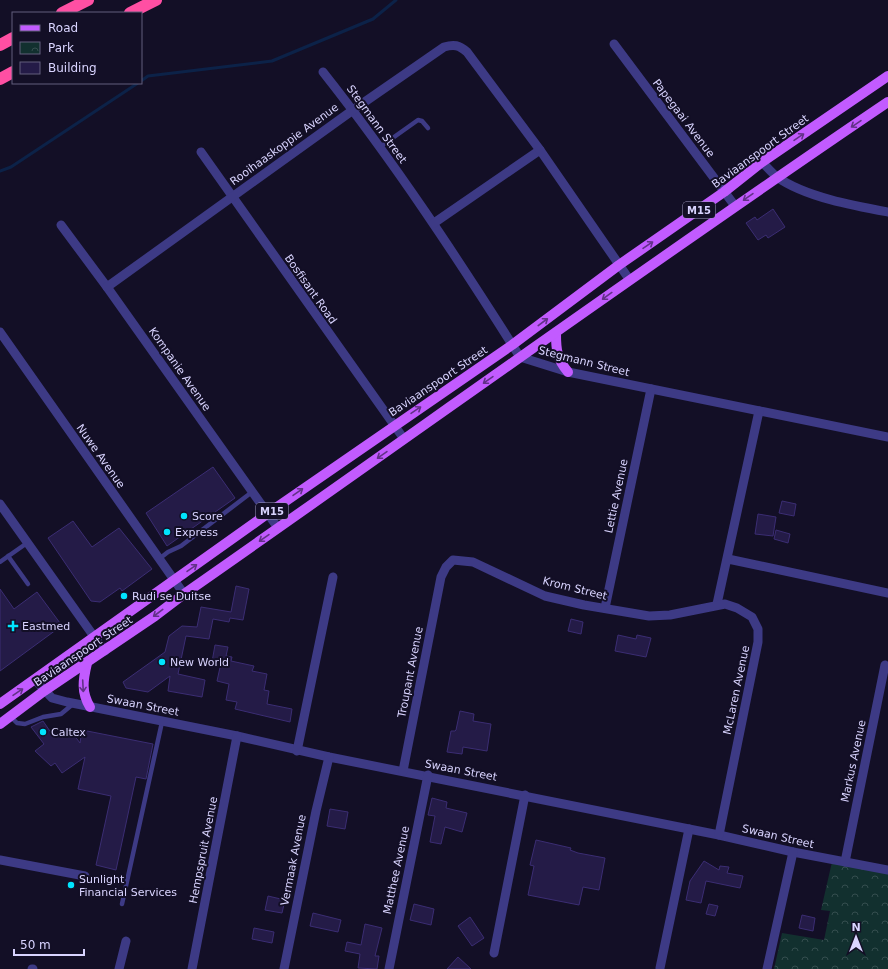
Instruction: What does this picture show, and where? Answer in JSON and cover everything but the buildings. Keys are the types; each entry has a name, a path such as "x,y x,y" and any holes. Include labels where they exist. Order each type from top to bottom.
{"highway":[{"path":"64,12 88,0"},
{"path":"132,12 156,0"},
{"path":"0,45 12,39"},
{"path":"0,79 12,73"}],"main road":[{"name":"Baviaanspoort Street","path":"0,704 95,638 267,514 512,345 619,265 724,192 762,162 888,76"},
{"name":"Baviaanspoort Street","path":"0,724 44,691 87,663 520,357 556,334 629,279 888,102"},
{"path":"556,334 556,353 558,359 568,372"},
{"path":"87,663 82,685 84,695 90,707"}],"street":[{"name":"Papegaai Avenue","path":"614,44 735,206"},
{"name":"Rooihaaskoppie Avenue","path":"107,286 353,110 444,47 456,45 467,52 540,150 629,279"},
{"name":"Stegmann Street","path":"323,72 353,110 434,223 520,357 568,372 888,437"},
{"path":"434,223 540,150"},
{"name":"Bosfisant Road","path":"201,152 231,197 404,439"},
{"path":"762,162 777,177 797,188 851,206 888,212"},
{"name":"Kompanie Avenue","path":"61,226 107,286 278,528"},
{"name":"Nuwe Avenue","path":"0,332 184,594"},
{"name":"Lettie Avenue","path":"605,608 652,390"},
{"path":"717,604 759,411"},
{"path":"0,504 105,650"},
{"path":"728,559 888,593"},
{"name":"Krom Street","path":"441,577 446,566 453,560 473,562 545,596 649,616 692,611 717,604"},
{"path":"297,750 333,577"},
{"name":"Troupant Avenue","path":"403,771 441,577"},
{"name":"McLaren Avenue","path":"717,604 725,604 737,608 752,617 758,629 758,642 719,835"},
{"name":"Markus Avenue","path":"845,862 885,665"},
{"name":"Swaan Street","path":"35,680 52,698 74,704 237,736 329,757 525,795 719,835 793,852 888,870"},
{"name":"Hempspruit Avenue","path":"192,969 237,736"},
{"name":"Vermaak Avenue","path":"284,969 316,810 329,757"},
{"name":"Matthee Avenue","path":"388,969 428,776"},
{"path":"494,952 525,795"},
{"path":"660,968 689,829"},
{"path":"767,969 793,852"},
{"path":"0,860 85,876"},
{"path":"118,969 126,941"}],"lane":[{"path":"380,147 418,120 422,121 428,128"},
{"path":"159,559 168,552 181,546 252,492"},
{"path":"0,562 27,543"},
{"path":"8,556 28,584"},
{"path":"11,717 18,723 25,724 50,715 61,714 74,704"},
{"path":"122,904 162,722"}],"green space":[{"path":"832,862 888,873 888,969 774,969 782,933 824,940 830,911 821,910"}],"waterway":[{"path":"142,80 148,76 272,61 373,19 396,0"},
{"path":"0,171 11,167 136,84"}],"place":[{"name":"Score","path":"184,516"},
{"name":"Express","path":"167,532"},
{"name":"Rudi se Duitse","path":"124,596"},
{"name":"Eastmed","path":"13,626"},
{"name":"New World","path":"162,662"},
{"name":"Caltex","path":"43,732"},
{"name":"Sunlight Financial Services","path":"71,885"}]}
